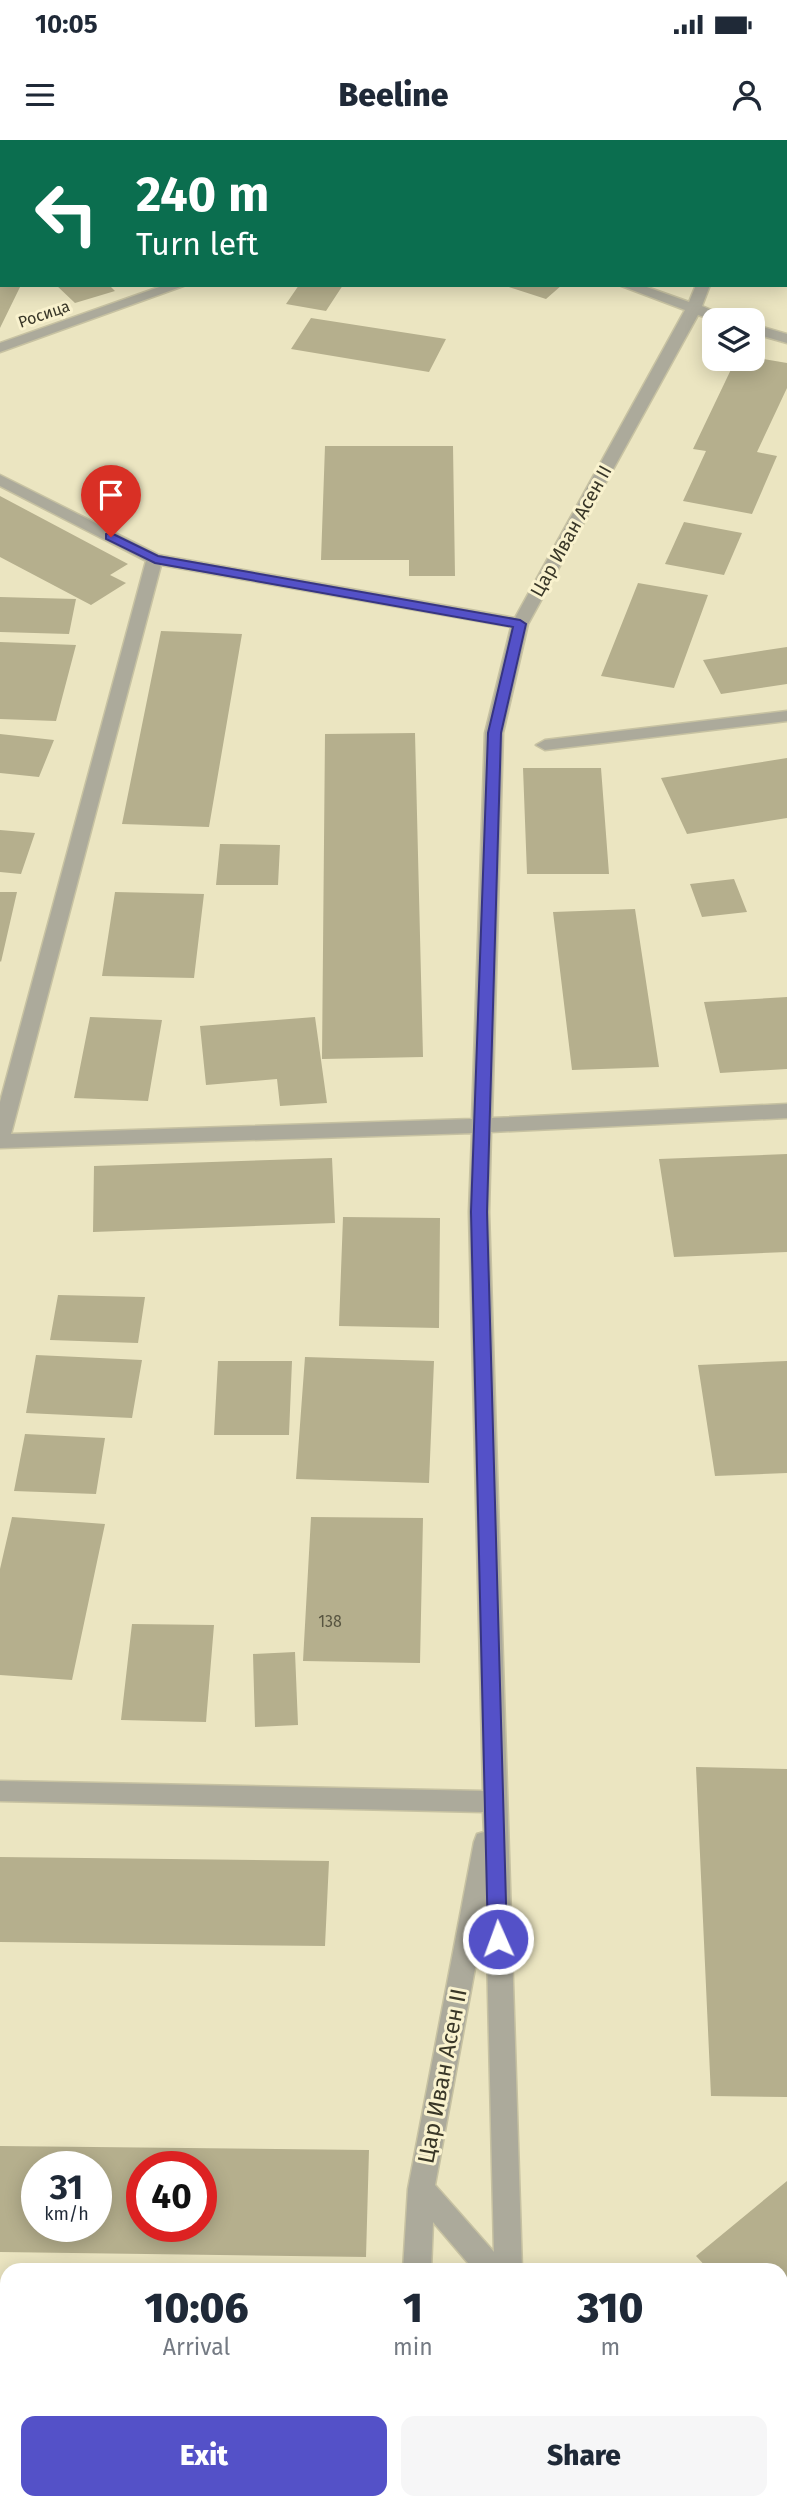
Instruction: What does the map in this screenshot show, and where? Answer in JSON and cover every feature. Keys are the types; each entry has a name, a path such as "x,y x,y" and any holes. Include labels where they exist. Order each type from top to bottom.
{"street":[{"name":"Росица","path":"0,348 172,287"},
{"path":"631,287 702,313"},
{"name":"Цар Иван Асен II","path":"508,2263 493,1802 479,1212 494,733 520,624 693,310 702,287"},
{"path":"765,332 787,339"},
{"path":"0,480 155,559 520,624"},
{"path":"155,559 0,1140 481,1126 787,1111"},
{"path":"545,746 787,716"},
{"path":"0,1791 493,1802"},
{"name":"Цар Иван Асен II","path":"416,2263 421,2189 493,1802"},
{"path":"421,2189 486,2263"}],"building":[{"path":"0,287 20,287 0,328"},
{"path":"58,287 111,287 115,291 75,303"},
{"path":"298,287 342,287 326,311 286,304"},
{"path":"509,287 560,287 546,299"},
{"path":"311,318 446,339 429,372 291,349"},
{"path":"765,359 787,363 787,388 757,452 777,456 752,514 683,501 706,451 693,449 730,371 765,371"},
{"path":"325,446 453,446 455,576 409,576 409,560 321,560"},
{"path":"0,496 128,564 110,575 126,583 91,605 0,557"},
{"path":"684,522 742,533 724,575 665,564"},
{"path":"638,583 708,595 674,688 601,676"},
{"path":"0,597 76,599 69,634 0,632"},
{"path":"161,631 242,634 209,827 122,824"},
{"path":"0,642 76,645 56,721 0,719"},
{"path":"787,647 787,684 721,694 703,660"},
{"path":"415,733 423,1057 322,1059 325,734"},
{"path":"0,734 54,740 39,777 0,773"},
{"path":"787,758 787,818 687,834 661,778"},
{"path":"523,768 601,768 609,874 527,874"},
{"path":"0,830 35,833 21,874 0,872"},
{"path":"220,844 280,845 278,885 216,885"},
{"path":"734,879 747,912 702,917 690,884"},
{"path":"0,892 17,892 1,962 0,961"},
{"path":"115,892 204,894 194,978 102,976"},
{"path":"635,909 659,1067 572,1070 553,912"},
{"path":"787,997 787,1069 720,1073 704,1002"},
{"path":"90,1017 162,1020 148,1101 74,1098"},
{"path":"315,1017 327,1103 280,1106 277,1079 206,1085 200,1026"},
{"path":"787,1154 787,1252 674,1257 659,1159"},
{"path":"332,1158 335,1223 93,1232 94,1166"},
{"path":"343,1217 440,1218 439,1328 339,1326"},
{"path":"58,1295 145,1297 138,1343 50,1340"},
{"path":"36,1355 142,1360 132,1418 26,1413"},
{"path":"305,1357 434,1361 429,1483 296,1479"},
{"path":"218,1361 292,1361 289,1435 214,1435"},
{"path":"787,1361 787,1473 715,1476 698,1365"},
{"path":"25,1434 105,1438 96,1494 14,1491"},
{"path":"12,1517 105,1524 72,1680 0,1675 0,1569"},
{"path":"311,1517 423,1518 420,1663 303,1661"},
{"path":"132,1624 214,1625 206,1722 121,1720"},
{"path":"295,1652 298,1725 255,1727 253,1654"},
{"path":"696,1767 787,1769 787,2097 711,2096"},
{"path":"0,1857 329,1861 325,1946 0,1942"},
{"path":"0,2146 369,2150 366,2257 0,2252"},
{"path":"787,2181 787,2263 702,2263 696,2256"}],"route":[{"path":"111,537 155,559 520,624 494,733 479,1212 498,1939"}]}
